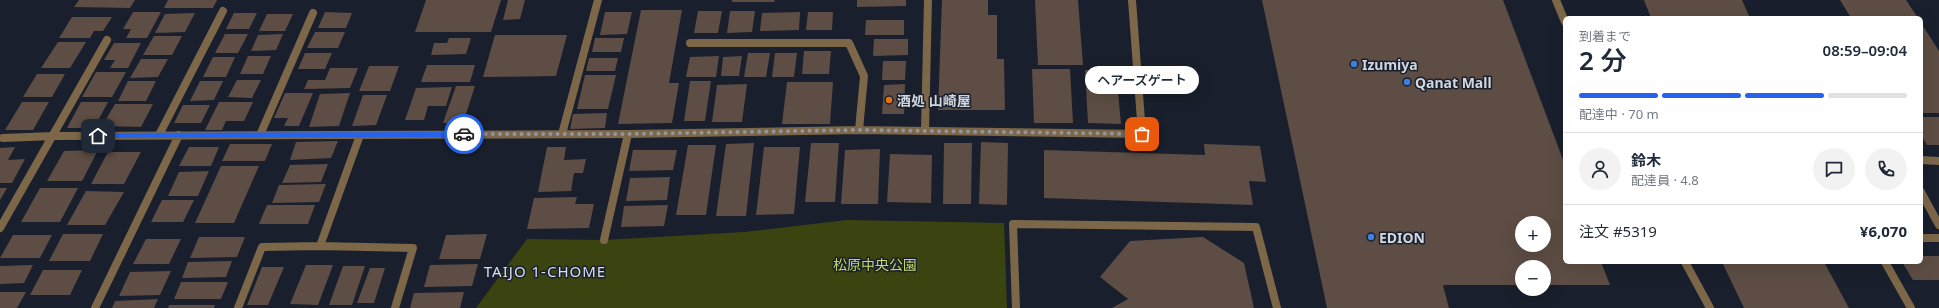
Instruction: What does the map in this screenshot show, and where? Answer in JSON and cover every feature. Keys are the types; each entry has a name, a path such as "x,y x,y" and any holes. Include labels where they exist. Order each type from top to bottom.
{"street":[{"path":"562,134 598,0"},
{"path":"925,130 928,0"},
{"path":"3,138 159,135 628,134 859,130 1142,134 1132,0"},
{"path":"1556,0 1563,17"},
{"path":"159,135 223,11"},
{"path":"260,135 313,13"},
{"path":"0,228 107,40"},
{"path":"690,43 849,43 864,76 859,130"},
{"path":"320,246 360,134"},
{"path":"604,240 628,134"},
{"path":"95,308 179,135"},
{"path":"1923,160 1939,161"},
{"path":"1923,196 1939,225"},
{"path":"1016,308 1012,224 1256,227 1278,308"},
{"path":"1923,238 1939,238"},
{"path":"238,308 262,247 320,246 413,248 395,308"},
{"path":"1686,264 1710,308"},
{"path":"1886,264 1911,308"}],"green space":[{"name":"松原中央公園","path":"847,220 1004,223 1007,308 476,308 527,239 604,240 744,232"}],"building":[{"path":"79,0 135,0 130,8 74,7"},
{"path":"168,0 217,0 213,8 164,8"},
{"path":"426,0 501,0 491,32 415,32"},
{"path":"508,0 525,0 520,19 503,20"},
{"path":"732,0 775,0 774,2 732,2"},
{"path":"857,0 906,0 906,6 857,7"},
{"path":"942,0 988,0 988,15 997,15 997,59 1004,59 1005,110 938,110"},
{"path":"1035,0 1078,0 1083,65 1038,65"},
{"name":"Qanat Mall","path":"1262,0 1503,0 1563,160 1563,264 1602,264 1610,285 1551,285 1551,260 1515,260 1515,285 1443,285 1449,308 1327,308"},
{"path":"1644,0 1742,0 1749,16 1650,16"},
{"path":"1840,0 1906,0 1917,16 1850,16"},
{"path":"641,10 682,10 669,83 679,83 672,123 618,124"},
{"path":"698,11 722,11 718,33 694,33"},
{"path":"730,11 755,11 752,32 727,33"},
{"path":"133,12 161,12 147,38 126,38 131,29 123,29"},
{"path":"325,12 352,13 346,28 318,28"},
{"path":"605,12 632,12 627,34 600,35"},
{"path":"800,12 799,30 760,31 762,13"},
{"path":"808,12 833,12 832,30 806,30"},
{"path":"195,13 185,32 155,33 165,14"},
{"path":"234,13 257,13 249,29 226,29"},
{"path":"267,14 293,14 285,31 259,31"},
{"path":"72,17 112,17 103,31 94,31 90,38 59,38"},
{"path":"866,20 904,20 904,35 865,35"},
{"path":"1923,26 1939,51 1939,113 1923,113"},
{"path":"315,32 345,32 338,48 307,48"},
{"path":"225,34 248,34 238,53 215,53"},
{"path":"283,34 276,50 251,51 258,35"},
{"path":"495,35 567,35 556,76 483,77"},
{"path":"154,36 182,36 172,55 143,55"},
{"path":"449,38 471,38 466,54 431,55 434,43 447,43"},
{"path":"595,38 624,38 621,52 592,52"},
{"path":"874,39 908,39 908,55 873,56"},
{"path":"58,42 86,42 70,68 41,68"},
{"path":"114,43 141,43 128,68 110,68 115,60 104,60"},
{"path":"804,51 831,51 829,74 802,74"},
{"path":"305,53 332,53 325,69 298,69"},
{"path":"748,53 770,53 766,77 744,77"},
{"path":"775,53 797,53 794,77 772,77"},
{"path":"248,56 271,56 263,74 240,74"},
{"path":"719,56 716,77 686,77 690,57"},
{"path":"742,56 739,76 721,76 723,57"},
{"path":"213,57 235,57 226,77 203,77"},
{"path":"589,58 618,58 615,71 586,71"},
{"path":"141,59 168,59 158,77 130,78"},
{"path":"883,61 906,61 905,80 882,80"},
{"path":"427,65 475,65 470,82 421,82"},
{"path":"369,66 399,66 390,91 359,91"},
{"path":"330,68 358,68 350,88 304,89 308,80 325,80"},
{"path":"1032,69 1070,69 1073,123 1034,123"},
{"path":"1085,70 1116,70 1121,124 1088,123"},
{"path":"96,72 126,72 112,97 82,97"},
{"path":"37,74 65,74 52,97 23,97"},
{"path":"585,75 616,75 608,109 577,109"},
{"path":"237,80 261,80 252,98 228,97"},
{"path":"128,81 156,81 146,101 118,101"},
{"path":"200,81 223,81 214,100 190,101"},
{"path":"690,81 711,81 705,121 684,121"},
{"path":"787,82 833,82 830,124 782,124"},
{"path":"747,84 742,122 712,122 717,85"},
{"path":"905,84 904,114 882,114 884,85"},
{"path":"456,86 475,86 463,123 443,123"},
{"path":"452,87 446,106 428,106 424,120 405,120 416,88"},
{"path":"285,93 313,93 299,126 284,126 288,118 274,118"},
{"path":"350,93 339,126 309,127 320,94"},
{"path":"363,95 387,95 376,125 352,126"},
{"path":"22,102 49,102 33,130 5,130"},
{"path":"81,102 108,102 94,128 67,128"},
{"path":"219,102 253,102 244,121 226,121 222,130 205,130"},
{"path":"115,104 153,104 141,127 102,126"},
{"path":"183,105 210,105 201,123 174,123"},
{"path":"607,113 605,128 570,129 573,114"},
{"path":"1923,117 1939,117 1939,145 1927,145 1923,138"},
{"path":"338,141 331,158 290,160 296,142"},
{"path":"981,142 1008,143 1007,205 979,204"},
{"path":"754,143 746,216 716,216 726,144"},
{"path":"811,143 839,143 835,202 805,202"},
{"path":"944,143 972,143 971,204 943,204"},
{"path":"230,144 272,144 265,161 222,161"},
{"path":"1204,144 1260,146 1266,182 1249,181 1253,205 1044,198 1044,150 1205,155"},
{"path":"688,145 716,145 706,215 676,215"},
{"path":"15,147 8,160 25,159 12,183 0,183 0,148"},
{"path":"189,147 219,147 211,166 179,166"},
{"path":"547,147 566,147 564,160 586,159 583,173 574,173 571,191 538,192"},
{"path":"764,147 800,147 794,214 756,215"},
{"path":"880,149 878,204 841,204 845,150"},
{"path":"98,150 82,181 47,181 64,151"},
{"path":"633,150 677,150 673,170 629,171"},
{"path":"108,152 141,152 124,184 91,184"},
{"path":"890,154 932,155 931,203 887,202"},
{"path":"328,164 321,182 282,183 290,165"},
{"path":"221,166 259,166 234,223 195,223"},
{"path":"209,171 198,196 168,196 179,172"},
{"path":"670,177 667,200 626,201 630,178"},
{"path":"326,184 319,202 272,203 279,185"},
{"path":"0,188 7,188 0,200"},
{"path":"40,188 78,188 60,222 21,222"},
{"path":"86,191 124,192 105,225 67,225"},
{"path":"577,197 575,204 594,204 589,228 527,229 534,198"},
{"path":"162,200 194,200 183,222 151,222"},
{"path":"267,205 315,205 308,224 259,224"},
{"path":"668,205 664,226 621,227 624,206"},
{"path":"63,234 103,234 90,261 49,261"},
{"path":"487,234 480,259 439,259 446,235"},
{"path":"13,235 52,235 40,258 0,258"},
{"path":"199,237 245,237 237,257 190,258"},
{"path":"1203,237 1244,263 1254,308 1112,308 1128,299 1100,277 1130,241"},
{"path":"146,239 181,239 169,264 133,264"},
{"path":"1923,256 1939,256 1939,280 1913,280 1903,264 1923,264"},
{"path":"232,261 226,277 182,278 188,262"},
{"path":"478,264 472,286 424,287 430,265"},
{"path":"1723,264 1825,264 1849,308 1744,308"},
{"path":"33,265 24,283 0,284 0,266"},
{"path":"306,265 333,265 318,305 290,304"},
{"path":"343,266 365,266 352,305 329,305"},
{"path":"262,267 284,267 268,305 247,305"},
{"path":"370,268 385,268 374,303 357,303"},
{"path":"43,270 82,270 70,295 30,295"},
{"path":"171,271 160,295 119,296 130,272"},
{"path":"181,282 228,282 221,299 174,299"},
{"path":"0,292 26,292 17,308 0,308"},
{"path":"464,292 460,308 410,308 414,293"},
{"path":"158,299 154,308 112,308 115,301"},
{"path":"169,305 215,305 214,308 168,308"}],"way so far":[{"path":"464,134 628,134 925,130 1142,134"}],"place":[{"name":"Izumiya","path":"1354,64"},
{"name":"Qanat Mall","path":"1407,82"},
{"name":"酒処 山崎屋","path":"889,100"},
{"name":"ヘアーズゲート","path":"1142,134"},
{"name":"EDION","path":"1371,237"}],"district":[{"name":"TAIJO 1-CHOME","path":"545,271"}],"route":[{"path":"98,136 464,134"}]}
